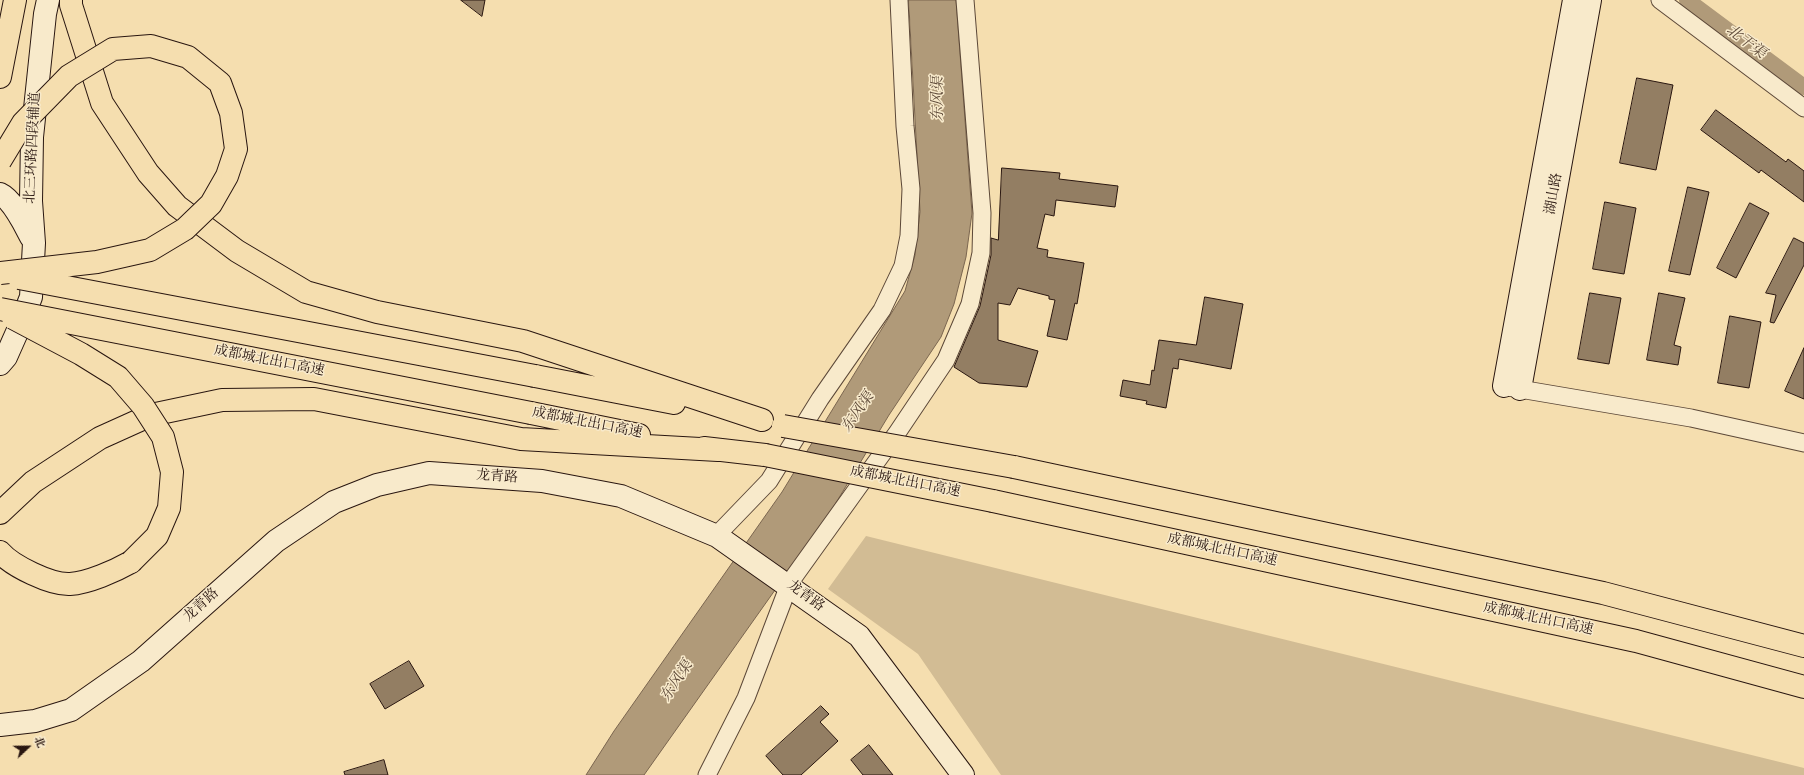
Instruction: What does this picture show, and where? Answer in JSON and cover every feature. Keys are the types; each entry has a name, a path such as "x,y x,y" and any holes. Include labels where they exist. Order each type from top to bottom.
{"highway":[{"path":"0,77 15,0"},
{"path":"71,0 71,6 102,103 148,173 177,206 237,251 306,292 378,312 523,340 783,426 1014,467 1602,593 1804,646"},
{"path":"0,161 23,123 69,76 113,49 151,46 188,57 220,83 231,113 236,149 228,176 211,204 185,228 150,250 97,262 0,274"},
{"path":"0,274 762,420"},
{"path":"0,310 81,354 118,377 144,406 164,437 172,472 169,508 157,536 131,562 108,574 69,584 36,576 0,552"},
{"name":"成都城北出口高速","path":"0,310 718,450 765,455 993,501 1636,641 1804,687"},
{"path":"0,513 33,482 100,438 151,415 222,400 314,398 522,439 718,450"}],"street":[{"name":"北三环路四段辅道","path":"2,360 31,296 34,243 31,201 32,137 45,14 48,0"},
{"path":"717,536 769,481 820,399 882,310 903,266 909,236 911,189 905,126 899,0"},
{"path":"707,775 746,698 789,585 897,433 946,360 970,304 981,252 982,213 965,0"},
{"name":"湖山路","path":"1512,387 1574,0"},
{"name":"湖山路","path":"1512,387 1590,0"},
{"path":"1660,0 1804,108"},
{"path":"0,194 5,196 22,221 34,243"},
{"path":"1512,387 1692,418 1804,443"},
{"name":"龙青路","path":"0,725 35,721 71,710 141,661 276,541 334,502 377,485 429,473 542,481 621,496 717,536 789,585 859,636 963,775"}],"shaded area":[{"path":"866,536 1804,768 1804,775 1001,775 918,654 828,589"}],"water":[{"name":"东风渠","path":"909,0 956,0 972,213 966,257 954,304 941,337 889,415 831,511 644,775 586,775 614,731 782,492 905,291 915,255 920,212"}],"building":[{"path":"461,0 485,0 482,16"},
{"path":"1637,78 1673,85 1656,170 1620,163"},
{"path":"1716,110 1786,162 1788,159 1804,171 1804,202 1761,170 1759,173 1701,130"},
{"path":"1002,168 1060,173 1059,179 1118,186 1115,207 1056,200 1054,216 1045,214 1037,248 1048,250 1047,257 1084,263 1077,304 1075,303 1067,340 1047,336 1055,300 1049,299 1049,296 1018,288 1010,305 998,303 998,340 1038,351 1027,387 979,383 954,367 980,306 991,255 991,238 998,240"},
{"path":"1688,187 1709,192 1690,275 1669,271"},
{"path":"1605,202 1636,208 1624,274 1593,269"},
{"path":"1750,203 1769,213 1736,278 1717,268"},
{"path":"1794,238 1804,243 1804,265 1774,323 1770,322 1776,295 1766,293"},
{"path":"1590,293 1621,298 1609,364 1578,359"},
{"path":"1659,293 1685,298 1674,345 1681,347 1678,365 1647,360"},
{"path":"1205,297 1243,304 1231,369 1179,359 1178,369 1173,368 1166,408 1146,404 1147,401 1120,396 1123,380 1150,385 1159,340 1196,345"},
{"path":"1730,316 1761,322 1749,388 1718,383"},
{"path":"1804,348 1804,399 1785,391"},
{"path":"409,661 424,686 385,709 370,684"},
{"path":"821,706 829,714 820,722 838,741 801,775 783,775 766,756"},
{"path":"869,745 893,775 863,775 851,760"},
{"path":"384,760 388,775 345,775 344,772"}],"waterway":[{"name":"北干渠","path":"1687,0 1804,87"}]}
